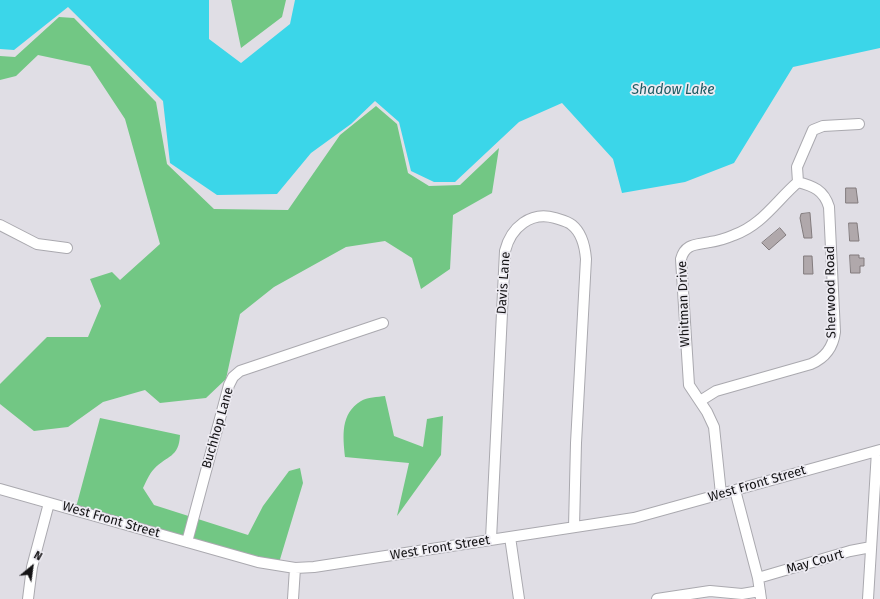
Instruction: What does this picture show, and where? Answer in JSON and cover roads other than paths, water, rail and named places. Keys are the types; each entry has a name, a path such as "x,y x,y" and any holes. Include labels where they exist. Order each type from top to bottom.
{"street":[{"path":"798,182 797,167 813,130 823,126 859,124"},
{"name":"Whitman Drive","path":"721,494 714,427 707,412 691,390 687,374 682,254 689,247 696,244 727,238 751,227 772,209 785,193 798,182"},
{"name":"Sherwood Road","path":"700,401 716,391 817,362 827,353 832,345 835,332 828,207 821,192 798,182"},
{"name":"Davis Lane","path":"491,539 506,251 507,244 514,232 524,223 536,216 551,216 573,226 583,240 586,259 576,443 574,527"},
{"path":"0,225 37,244 67,248"},
{"name":"Buchhop Lane","path":"187,542 229,385 233,377 240,371 260,363 383,323"},
{"path":"868,599 878,450"},
{"name":"West Front Street","path":"0,489 258,562 294,568 326,566 638,517 878,450"},
{"path":"657,599 710,591 760,595 758,578 735,490"},
{"path":"28,599 32,567 49,503"},
{"path":"510,537 519,599"},
{"name":"May Court","path":"758,578 850,551 871,548"},
{"path":"293,599 294,568"}],"water":[{"name":"Shadow Lake","path":"0,0 209,0 209,39 241,63 290,24 295,0 880,0 880,48 793,67 734,163 685,182 622,193 613,159 562,103 519,122 455,182 434,182 411,171 399,122 375,101 351,124 311,153 277,194 217,195 170,163 163,101 68,7 14,50 0,49"}]}
